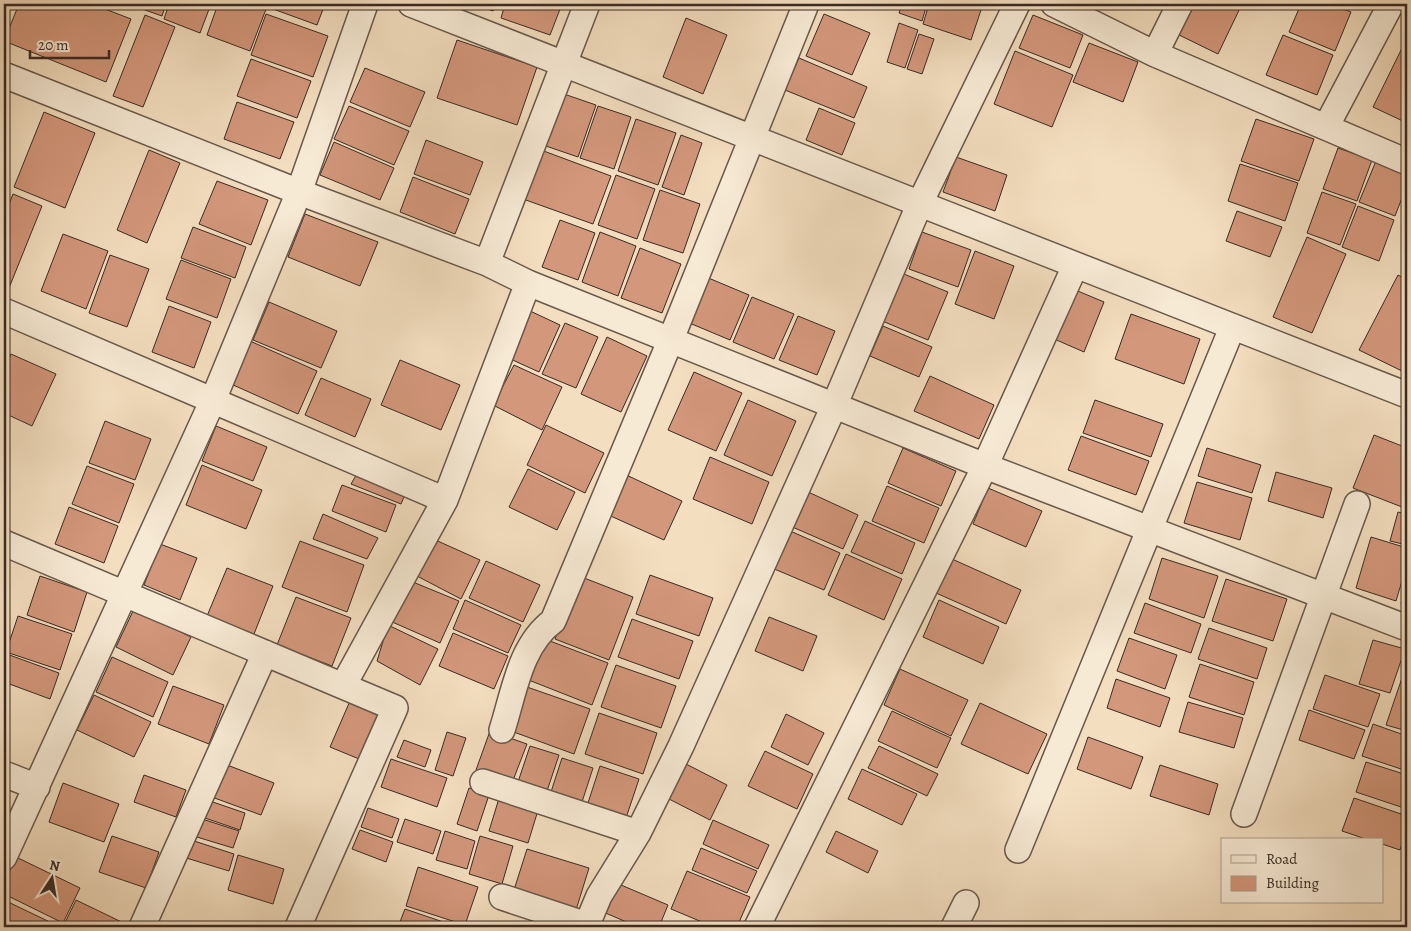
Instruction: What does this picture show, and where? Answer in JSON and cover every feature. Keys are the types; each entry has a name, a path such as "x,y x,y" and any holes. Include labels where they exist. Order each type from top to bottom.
{"street":[{"path":"4,857 213,400 299,192 365,4"},
{"path":"411,4 566,63 1232,328 1407,395"},
{"path":"487,264 566,63 587,4"},
{"path":"502,730 530,645 540,630 553,621 671,339 806,4"},
{"path":"502,897 586,926 600,896 638,833 681,746 834,406 920,203 1017,4"},
{"path":"1054,4 1155,54 1407,162"},
{"path":"1155,54 1180,4"},
{"path":"1326,127 1391,4"},
{"path":"4,75 487,264 528,283 985,466 1407,628"},
{"path":"757,927 985,466 1075,266"},
{"path":"343,686 445,500 528,283"},
{"path":"4,311 445,500"},
{"path":"1018,850 1232,328"},
{"path":"1244,814 1357,504"},
{"path":"4,543 395,708 302,926"},
{"path":"142,927 265,653"},
{"path":"4,774 37,787"},
{"path":"483,782 638,833"},
{"path":"954,927 966,903"}],"building":[{"path":"19,4 92,4 131,19 106,82 4,41"},
{"path":"128,4 166,4 162,16"},
{"path":"169,4 211,4 200,33 164,19"},
{"path":"218,4 268,4 250,51 207,35"},
{"path":"275,4 325,4 317,25 273,9"},
{"path":"474,4 496,4 493,11"},
{"path":"505,4 562,4 550,35 501,18"},
{"path":"902,4 927,4 922,21 899,13"},
{"path":"929,4 983,4 971,40 923,24"},
{"path":"1189,4 1242,4 1218,54 1175,33"},
{"path":"1301,4 1331,4 1351,12 1335,51 1289,32"},
{"path":"266,14 328,36 313,77 251,55"},
{"path":"824,14 870,33 852,75 806,56"},
{"path":"145,15 175,27 143,107 113,96"},
{"path":"1033,15 1083,35 1070,68 1019,48"},
{"path":"686,18 727,35 703,94 663,77"},
{"path":"899,23 918,30 905,68 887,62"},
{"path":"919,34 934,39 922,74 907,69"},
{"path":"1283,35 1333,55 1317,95 1266,75"},
{"path":"457,40 537,67 517,125 437,98"},
{"path":"1405,42 1407,44 1407,123 1373,107"},
{"path":"1089,43 1138,62 1123,102 1073,82"},
{"path":"1015,51 1073,75 1052,127 994,104"},
{"path":"799,58 867,87 854,118 785,90"},
{"path":"251,59 311,81 297,118 237,96"},
{"path":"365,68 425,92 410,127 350,102"},
{"path":"561,93 596,105 578,157 543,145"},
{"path":"237,102 294,122 280,159 224,139"},
{"path":"349,106 409,131 394,165 334,139"},
{"path":"598,106 631,117 614,169 580,158"},
{"path":"819,108 855,123 842,155 806,140"},
{"path":"44,112 95,133 65,208 14,187"},
{"path":"636,119 676,133 658,185 618,171"},
{"path":"1256,119 1314,139 1299,181 1241,161"},
{"path":"681,135 702,143 684,195 662,187"},
{"path":"426,140 483,162 470,195 414,174"},
{"path":"334,142 394,168 380,200 320,175"},
{"path":"1338,148 1372,160 1357,201 1323,189"},
{"path":"149,150 180,163 147,243 117,230"},
{"path":"541,150 611,176 593,224 523,199"},
{"path":"956,157 1007,175 995,211 943,192"},
{"path":"1376,161 1407,174 1407,185 1395,216 1359,202"},
{"path":"1240,164 1298,183 1285,221 1228,201"},
{"path":"616,175 655,189 637,239 598,225"},
{"path":"413,177 469,199 455,234 400,212"},
{"path":"217,181 268,200 251,245 199,224"},
{"path":"660,190 700,204 683,253 643,240"},
{"path":"1322,192 1356,204 1340,245 1307,233"},
{"path":"13,194 42,206 9,288 4,286 4,217"},
{"path":"1358,206 1394,220 1379,261 1342,247"},
{"path":"1237,211 1282,227 1270,257 1226,241"},
{"path":"305,214 378,242 360,286 288,257"},
{"path":"560,220 595,233 578,280 542,267"},
{"path":"193,227 246,247 235,278 181,258"},
{"path":"600,232 636,246 618,296 582,282"},
{"path":"922,232 971,250 958,287 909,269"},
{"path":"63,234 108,251 86,309 41,291"},
{"path":"1307,237 1346,254 1312,333 1273,317"},
{"path":"640,248 681,264 662,313 621,298"},
{"path":"975,251 1014,266 994,319 955,304"},
{"path":"110,255 149,269 127,327 89,313"},
{"path":"181,260 231,279 217,318 166,299"},
{"path":"894,270 948,292 928,340 875,318"},
{"path":"1398,275 1407,280 1407,362 1402,371 1359,350"},
{"path":"706,277 749,295 730,340 687,322"},
{"path":"1073,289 1104,302 1084,352 1052,338"},
{"path":"752,297 794,314 774,359 733,342"},
{"path":"269,302 337,331 321,368 253,340"},
{"path":"169,306 211,322 194,368 152,352"},
{"path":"528,310 560,325 539,372 506,357"},
{"path":"1131,314 1200,339 1184,384 1115,359"},
{"path":"798,316 835,331 817,375 779,360"},
{"path":"565,323 598,337 576,388 542,374"},
{"path":"883,326 932,347 919,377 870,356"},
{"path":"607,337 647,356 621,412 581,394"},
{"path":"250,341 317,371 298,414 231,384"},
{"path":"11,354 56,374 32,426 4,413 4,370"},
{"path":"400,360 460,385 441,430 381,405"},
{"path":"514,365 562,387 542,430 493,405"},
{"path":"694,372 742,393 716,451 668,430"},
{"path":"930,376 994,405 979,439 914,411"},
{"path":"321,378 371,399 355,437 305,415"},
{"path":"748,400 796,421 772,476 724,455"},
{"path":"1095,400 1163,424 1151,457 1083,433"},
{"path":"105,421 151,439 135,480 89,463"},
{"path":"546,425 604,453 585,493 527,465"},
{"path":"216,426 267,447 253,481 202,461"},
{"path":"1374,435 1407,448 1407,493 1402,507 1353,488"},
{"path":"1081,436 1149,461 1136,495 1068,470"},
{"path":"903,448 956,471 941,506 888,483"},
{"path":"1207,448 1261,465 1252,493 1198,476"},
{"path":"710,457 769,482 752,524 693,499"},
{"path":"202,465 262,490 246,529 186,505"},
{"path":"87,466 134,484 119,523 72,504"},
{"path":"528,469 575,492 557,530 509,507"},
{"path":"358,472 407,490 401,504 351,484"},
{"path":"1276,472 1332,488 1323,518 1268,501"},
{"path":"622,473 682,501 664,540 604,513"},
{"path":"1197,482 1252,498 1240,540 1184,523"},
{"path":"342,485 396,505 386,532 332,511"},
{"path":"887,486 939,508 924,543 872,521"},
{"path":"988,488 1042,511 1026,547 973,524"},
{"path":"806,491 858,515 843,549 790,526"},
{"path":"69,507 118,526 104,563 55,544"},
{"path":"1398,512 1407,514 1407,545 1390,541"},
{"path":"323,514 378,538 367,559 313,539"},
{"path":"865,521 915,543 902,574 851,552"},
{"path":"788,530 840,553 824,590 772,568"},
{"path":"1371,537 1407,548 1407,564 1396,601 1356,588"},
{"path":"431,538 480,560 461,599 415,575"},
{"path":"300,541 364,565 347,612 282,587"},
{"path":"160,544 197,558 180,600 144,585"},
{"path":"846,554 902,579 884,620 828,595"},
{"path":"1162,558 1218,576 1204,618 1149,599"},
{"path":"952,559 1021,590 1006,624 936,593"},
{"path":"486,561 540,585 523,622 469,598"},
{"path":"227,568 273,586 254,634 207,616"},
{"path":"650,575 713,598 699,636 636,614"},
{"path":"40,576 87,592 74,632 27,615"},
{"path":"579,576 633,597 609,660 555,639"},
{"path":"1226,579 1287,599 1273,641 1212,621"},
{"path":"408,580 459,601 440,643 390,621"},
{"path":"1407,582 1407,605 1401,604"},
{"path":"296,597 351,618 332,666 277,645"},
{"path":"465,600 521,625 508,653 453,629"},
{"path":"939,600 999,627 983,664 923,637"},
{"path":"1145,603 1201,624 1191,653 1134,633"},
{"path":"134,609 191,637 173,675 116,647"},
{"path":"18,616 72,634 60,670 6,652"},
{"path":"769,617 817,636 803,671 755,651"},
{"path":"632,619 693,641 679,679 618,657"},
{"path":"388,625 438,649 420,685 377,661"},
{"path":"1209,628 1267,648 1257,679 1198,659"},
{"path":"453,633 508,656 494,689 439,666"},
{"path":"542,638 608,663 592,705 526,679"},
{"path":"1129,638 1177,655 1165,689 1117,671"},
{"path":"1373,640 1405,649 1390,693 1359,684"},
{"path":"4,653 59,673 50,699 4,682"},
{"path":"112,657 168,682 153,717 96,692"},
{"path":"1200,664 1254,682 1244,715 1189,697"},
{"path":"616,665 676,686 661,728 601,707"},
{"path":"900,669 968,700 951,736 884,705"},
{"path":"1404,672 1407,674 1407,731 1386,725"},
{"path":"1325,675 1380,694 1368,727 1313,709"},
{"path":"1116,679 1170,698 1160,727 1107,708"},
{"path":"173,686 224,705 209,744 158,724"},
{"path":"527,687 590,709 574,754 511,731"},
{"path":"94,695 151,722 134,757 77,730"},
{"path":"350,701 384,715 364,761 330,747"},
{"path":"1188,702 1243,718 1234,748 1179,732"},
{"path":"980,703 1047,734 1028,774 961,744"},
{"path":"1309,710 1365,730 1354,759 1299,740"},
{"path":"892,711 951,738 937,768 878,741"},
{"path":"599,713 657,733 643,774 585,754"},
{"path":"786,714 824,733 808,765 771,747"},
{"path":"1373,724 1407,736 1407,771 1362,756"},
{"path":"490,731 527,744 512,783 476,770"},
{"path":"447,732 466,738 453,776 435,770"},
{"path":"1088,737 1143,757 1131,789 1077,769"},
{"path":"404,740 431,750 425,767 397,757"},
{"path":"530,746 559,755 546,794 517,785"},
{"path":"879,746 938,774 927,796 868,768"},
{"path":"765,751 813,774 797,809 748,786"},
{"path":"562,758 593,768 581,805 550,795"},
{"path":"391,759 447,778 437,807 381,787"},
{"path":"1366,762 1407,775 1407,809 1356,792"},
{"path":"222,763 274,783 261,815 209,796"},
{"path":"686,764 727,785 710,820 669,799"},
{"path":"1160,765 1218,784 1209,815 1150,796"},
{"path":"600,766 639,779 626,818 587,806"},
{"path":"862,769 917,794 902,825 848,799"},
{"path":"144,775 186,790 176,817 134,802"},
{"path":"63,783 119,804 104,842 49,822"},
{"path":"469,788 489,795 477,831 457,824"},
{"path":"500,795 539,807 528,843 489,831"},
{"path":"1354,798 1407,816 1407,828 1400,850 1384,845 1384,838 1363,838 1342,831"},
{"path":"204,799 245,813 240,830 199,816"},
{"path":"368,808 399,819 392,838 361,827"},
{"path":"193,816 239,831 233,848 187,834"},
{"path":"405,819 441,831 433,854 397,842"},
{"path":"713,820 769,845 758,869 703,844"},
{"path":"360,830 393,842 386,862 352,849"},
{"path":"445,831 475,841 467,869 436,860"},
{"path":"836,831 878,851 868,873 826,852"},
{"path":"112,836 159,852 146,888 99,872"},
{"path":"480,836 513,846 502,884 469,874"},
{"path":"188,839 234,854 229,871 183,857"},
{"path":"701,848 757,871 747,893 692,870"},
{"path":"527,849 589,868 576,910 514,890"},
{"path":"238,855 284,869 273,904 228,890"},
{"path":"16,857 80,888 63,923 4,894 4,883"},
{"path":"418,867 478,887 465,925 406,906"},
{"path":"687,871 750,897 737,927 714,927 671,909"},
{"path":"614,882 668,905 659,927 638,927 601,911"},
{"path":"4,900 54,924 52,927 4,927"},
{"path":"76,900 132,927 63,927"},
{"path":"405,909 458,927 398,927"}]}
